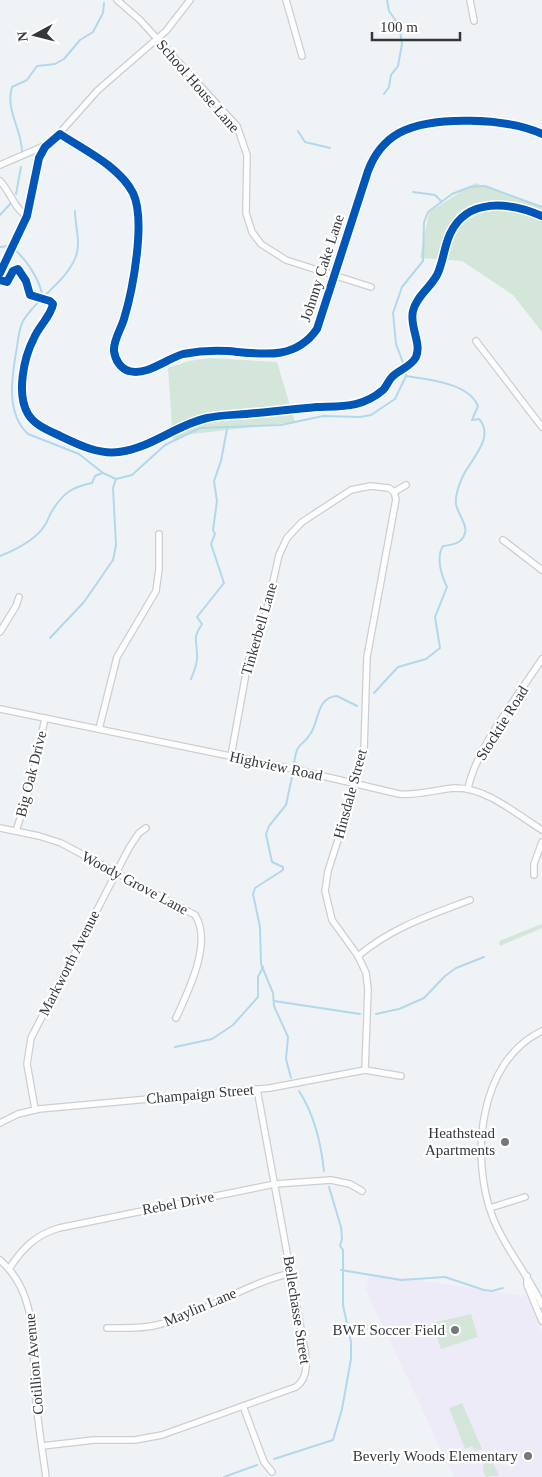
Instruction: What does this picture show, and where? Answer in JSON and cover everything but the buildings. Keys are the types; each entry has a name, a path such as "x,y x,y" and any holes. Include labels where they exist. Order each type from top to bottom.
{"street":[{"name":"School House Lane","path":"116,0 129,9 157,39 231,119 241,134 247,155 246,213 255,236 276,256 371,287"},
{"path":"1,271 27,216 39,158 45,147 60,134 98,90 157,39 190,0"},
{"path":"286,0 302,56"},
{"path":"470,0 474,21"},
{"name":"Johnny Cake Lane","path":"60,134 118,174 129,186 138,205 140,226 128,301 114,349 116,358 124,369 141,372 181,355 202,351 273,354 298,348 317,330 372,161 382,146 392,137 412,128 480,120 505,123 542,134"},
{"path":"0,164 36,151 60,134"},
{"path":"0,182 8,190 21,212 27,216"},
{"path":"476,341 542,427"},
{"path":"394,492 406,485"},
{"name":"Tinkerbell Lane","path":"231,756 248,662 266,613 279,555 287,538 302,522 351,490 370,486 390,488 394,492"},
{"name":"Hinsdale Street","path":"365,1070 368,984 358,956 332,920 325,891 328,871 356,784 366,733 367,657 396,499 394,492"},
{"path":"99,729 117,657 156,591 159,569 159,534"},
{"path":"503,540 542,570"},
{"path":"0,632 10,618 19,597"},
{"name":"Stocktie Road","path":"468,789 472,772 481,752 542,659"},
{"name":"Highview Road","path":"0,709 410,795 453,788 468,789 495,799 542,830"},
{"name":"Big Oak Drive","path":"16,831 32,781 45,718"},
{"name":"Woody Grove Lane","path":"0,828 61,843 189,911 200,923 197,965 176,1018"},
{"name":"Markworth Avenue","path":"36,1109 27,1064 30,1038 116,872 135,838 146,828"},
{"path":"534,875 534,864 542,842"},
{"path":"358,956 377,940 395,930 470,900"},
{"path":"542,1031 530,1037 514,1051 496,1076 489,1094 482,1158 483,1182 490,1208 501,1236 527,1276 542,1305"},
{"name":"Champaign Street","path":"0,1123 18,1114 36,1109 295,1085 365,1070 401,1076"},
{"name":"Bellechasse Street","path":"42,1446 83,1440 151,1438 296,1387 305,1376 302,1335 257,1089"},
{"name":"Rebel Drive","path":"9,1269 29,1243 53,1229 275,1184 331,1180 350,1184 362,1191"},
{"path":"490,1208 525,1197"},
{"name":"Cotillion Avenue","path":"0,1260 9,1269 22,1288 30,1312 46,1477"},
{"name":"Maylin Lane","path":"107,1328 135,1328 166,1323 265,1280 291,1273"},
{"path":"527,1276 527,1285 542,1321"},
{"path":"243,1406 264,1462 272,1472"}],"shaded area":[{"path":"369,1273 527,1296 542,1332 542,1477 454,1477 366,1290"}],"green space":[{"path":"475,183 542,206 542,332 513,295 462,261 420,258 429,212"},
{"path":"210,358 277,362 295,422 185,435 173,441 168,368 189,361"},
{"path":"542,924 542,928 500,946 499,941"},
{"name":"BWE Soccer Field","path":"471,1314 478,1337 441,1349 432,1323"},
{"path":"462,1403 482,1449 475,1451 472,1446 465,1449 449,1408"},
{"path":"490,1457 499,1475 486,1477 483,1471 484,1461"}],"waterway":[{"path":"384,94 389,87 391,75 398,66 402,44 399,25 389,11 387,0"},
{"path":"22,152 12,112 10,96 12,87 27,80 37,66 55,64 64,59 80,40 93,32 103,13 104,3"},
{"path":"298,131 305,142 330,148"},
{"path":"16,194 21,167"},
{"path":"75,211 78,240 76,256 59,282 29,312 21,327 12,381 13,405 21,425 28,434 79,454 103,473 116,479 132,475 165,445 200,428 281,425 323,416 360,417 371,415 395,399 406,376 396,344 393,313 402,287 423,261 424,222 428,212 452,194 470,187 485,186 542,207"},
{"path":"413,192 435,195 441,201"},
{"path":"0,215 10,204"},
{"path":"0,247 10,246"},
{"path":"14,249 32,270 42,295"},
{"path":"374,693 398,667 426,659 440,648 435,617 447,587 441,572 441,550 443,546 459,542 464,537 466,530 456,504 457,495 465,471 483,442 484,434 483,426 479,419 472,420 478,406 473,398 465,392 456,387 435,381 406,376"},
{"path":"191,679 197,661 196,636 202,624 197,617 224,583 211,544 215,534 213,530 217,501 214,481 221,461 227,429"},
{"path":"0,556 31,540 41,530 64,495 73,489 92,483 95,476 102,473"},
{"path":"50,638 84,602 113,560 116,545 113,488 116,479"},
{"path":"294,763 298,747 308,738 314,728 319,710 326,700 337,696 357,706"},
{"path":"291,1078 286,1059 288,1037 274,1006 273,993 261,964 260,927 253,894 255,888 283,870 283,867 272,862 266,834 269,826 286,805 292,777"},
{"path":"376,1014 399,1009 424,998 445,976 456,968 484,957"},
{"path":"175,1047 212,1039 233,1025 258,997 258,977 263,967"},
{"path":"274,1001 360,1014"},
{"path":"299,1091 309,1109 316,1129 324,1171"},
{"path":"274,1459 333,1440 342,1409 351,1359 351,1342 343,1305 341,1227 329,1187"},
{"path":"341,1270 401,1280 445,1277 484,1290 492,1291 503,1288"},
{"path":"224,1477 257,1465"}],"cycle path":[{"path":"0,273 27,216 39,158 45,147 60,134 100,159 119,175 127,183 137,205 137,255 124,319 114,347 116,358 121,366 129,371 143,371 177,356 200,351 265,354 288,351 308,339 317,329 368,171 376,154 388,140 413,127 450,121 491,122 542,134"},
{"path":"0,280 7,282 13,271 18,269 26,281 30,295 50,301 53,304 27,355 22,396 28,414 40,426 78,444 103,452 119,452 142,446 196,421 207,418 352,405 375,396 383,390 392,377 412,363 416,357 418,346 412,317 413,311 417,301 437,275 448,239 458,222 478,208 490,206 517,208 542,216"}],"place":[{"name":"Heathstead Apartments","path":"505,1142"},
{"name":"BWE Soccer Field","path":"455,1330"},
{"name":"Beverly Woods Elementary","path":"528,1456"}]}
